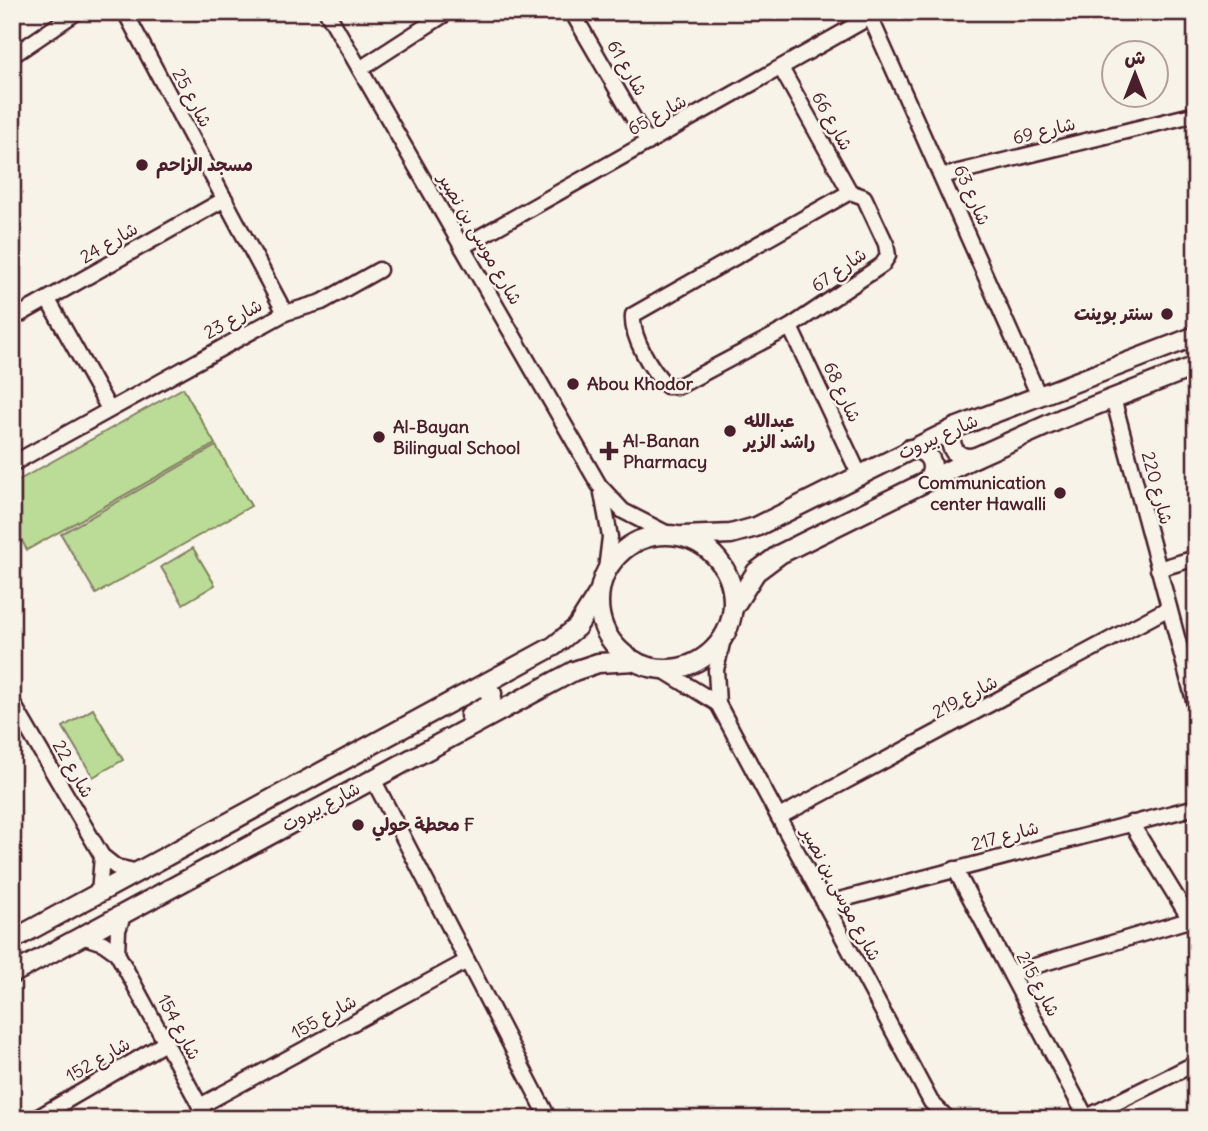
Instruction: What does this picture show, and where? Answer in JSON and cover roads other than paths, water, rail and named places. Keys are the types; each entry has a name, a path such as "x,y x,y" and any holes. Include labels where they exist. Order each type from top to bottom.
{"main road":[{"name":"شارع بيروت","path":"676,535 731,534 756,527 956,428 1038,394 1196,336"},
{"name":"شارع بيروت","path":"734,607 756,572 773,559 976,457 1113,398 1196,366"},
{"path":"956,428 951,439 954,451 964,458 976,457"},
{"path":"910,449 919,449 931,459 933,467 927,481"},
{"path":"653,535 676,535 707,548 725,568 731,580 734,607 723,639 696,662 661,669 635,661 609,638 600,616 599,592 606,570 615,558 632,544 653,535"},
{"name":"شارع بيروت","path":"12,940 482,686 570,634 599,592"},
{"name":"شارع بيروت","path":"12,974 580,668 607,662 635,661"},
{"path":"393,769 421,743 490,704 492,694 482,686"},
{"path":"239,819 240,834 252,844"}],"street":[{"path":"12,56 77,12"},
{"name":"شارع 25","path":"125,12 285,313"},
{"name":"شارع موسى بن نصير","path":"327,12 599,485 615,505 631,517 676,535"},
{"path":"360,69 448,12"},
{"name":"شارع 61","path":"572,12 648,143"},
{"name":"شارع 65","path":"463,247 781,68 869,15"},
{"name":"شارع 63","path":"869,15 1038,394"},
{"name":"شارع 66","path":"781,68 850,192"},
{"name":"شارع 69","path":"942,176 1196,114"},
{"name":"شارع 67","path":"850,192 864,197 886,244 888,256 882,265 790,327 679,386 667,386 658,377 632,324 633,315 850,192"},
{"name":"شارع 24","path":"12,319 225,199"},
{"name":"شارع 23","path":"12,464 285,313 322,302 379,270"},
{"path":"48,300 109,409"},
{"name":"شارع 68","path":"790,327 859,474"},
{"name":"شارع 220","path":"1113,398 1196,708"},
{"name":"شارع موسى بن نصير","path":"599,485 609,523 606,570"},
{"path":"1158,569 1196,558"},
{"name":"شارع 219","path":"779,817 1169,608"},
{"name":"شارع موسى بن نصير","path":"723,639 716,670 718,704 931,1102 948,1119"},
{"path":"661,669 718,704"},
{"name":"شارع 22","path":"12,702 102,856"},
{"path":"373,779 549,1119"},
{"name":"شارع 217","path":"824,904 1196,807"},
{"path":"1011,972 1192,925 1131,823"},
{"path":"102,856 116,867 139,872"},
{"path":"99,894 102,856"},
{"name":"شارع 215","path":"956,869 1085,1118"},
{"path":"117,953 118,930 124,913"},
{"path":"82,936 103,943 117,953"},
{"name":"شارع 154","path":"117,953 204,1113"},
{"name":"شارع 155","path":"204,1113 467,961"},
{"name":"شارع 152","path":"35,1119 53,1114 165,1043"},
{"path":"1085,1118 1196,1063"},
{"name":"شارع موسى بن نصير","path":"931,1102 934,1119"}],"place":[{"name":"مسجد الزاحم","path":"142,165"},
{"name":"سنتر بوينت","path":"1167,314"},
{"name":"Abou Khodor","path":"573,384"},
{"name":"عبدالله راشد الزير","path":"730,431"},
{"name":"Al-Bayan Bilingual School","path":"379,437"},
{"name":"Al-Banan Pharmacy","path":"609,451"},
{"name":"Communication center Hawalli","path":"1060,493"},
{"name":"محطة حولي F","path":"358,825"}]}
